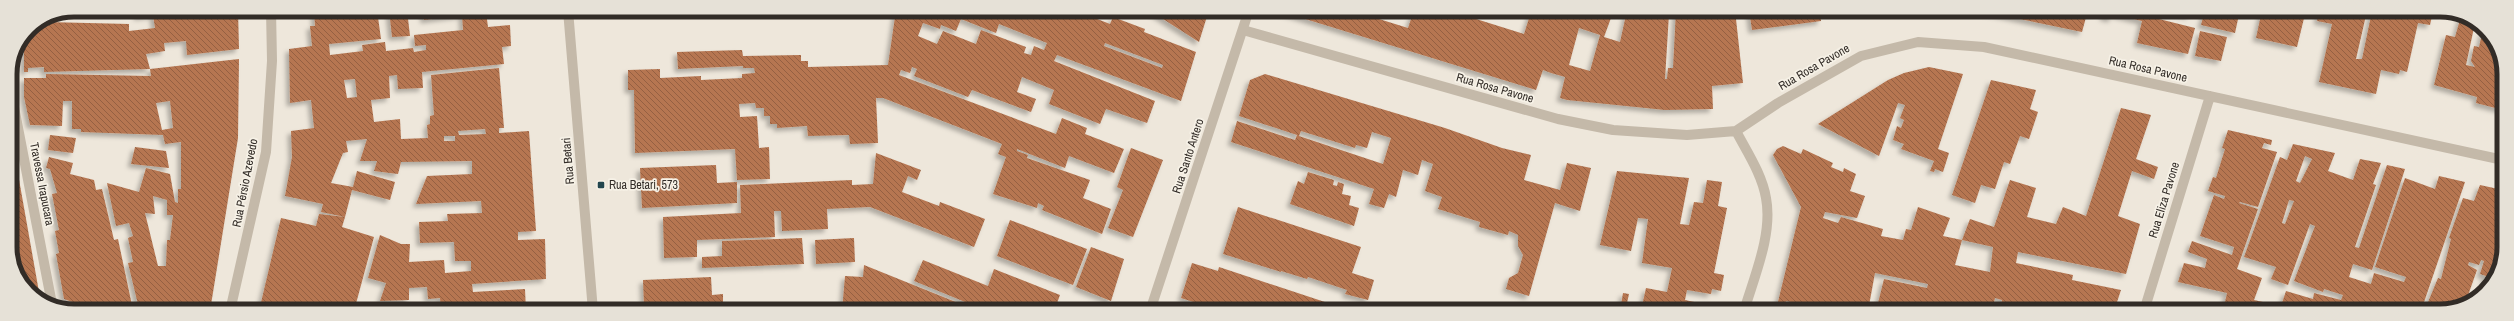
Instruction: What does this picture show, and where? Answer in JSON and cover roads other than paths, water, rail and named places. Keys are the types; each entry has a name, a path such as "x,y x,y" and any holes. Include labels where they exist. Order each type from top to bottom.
{"street":[{"name":"Rua Pérsio Azevedo","path":"231,304 266,152 272,62 270,17"},
{"name":"Rua Betari","path":"569,17 592,304"},
{"name":"Rua Santo Antero","path":"1152,304 1247,17"},
{"name":"Rua Rosa Pavone","path":"1243,30 1558,119 1614,130 1687,135 1736,131 1778,103 1861,56 1918,42 1984,46 2497,159"},
{"name":"Rua Eliza Pavone","path":"2146,304 2210,96"},
{"name":"Travessa Irapucara","path":"17,123 51,298"},
{"path":"1736,131 1757,170 1766,198 1766,225 1746,304"}],"place":[{"name":"Rua Betari, 573","path":"601,185"}]}
